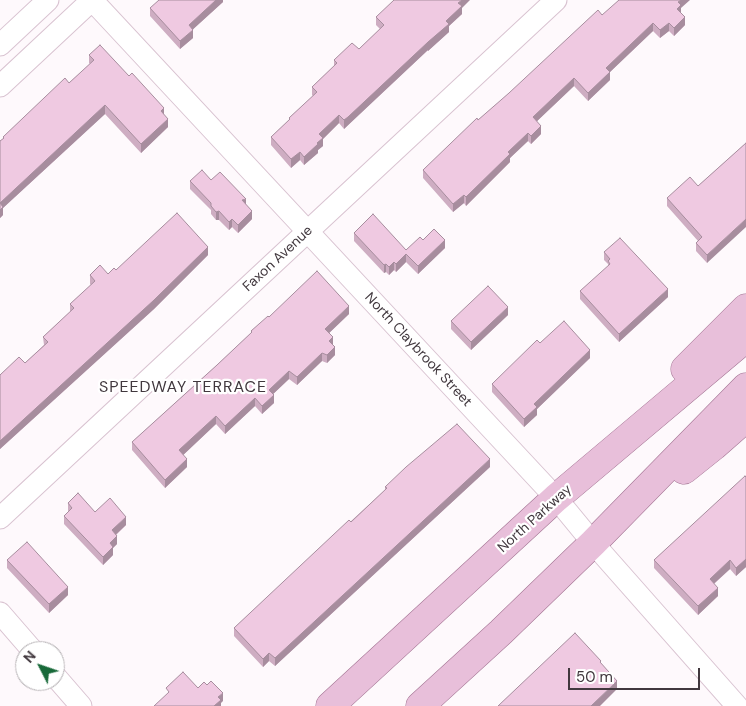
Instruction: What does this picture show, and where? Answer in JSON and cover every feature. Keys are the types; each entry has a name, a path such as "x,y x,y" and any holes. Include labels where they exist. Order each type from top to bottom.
{"main road":[{"path":"556,498 746,308"},
{"name":"North Parkway","path":"330,706 556,498 746,338"},
{"path":"420,706 593,543 746,387"},
{"path":"593,543 746,418"}],"street":[{"path":"0,44 48,0"},
{"path":"0,86 92,0"},
{"name":"North Claybrook Street","path":"92,0 556,498 593,543 737,706"},
{"name":"Faxon Avenue","path":"0,518 556,0"},
{"path":"0,613 24,641"},
{"path":"65,688 81,706"}],"building":[{"path":"159,0 216,0 189,25 193,30 180,41 150,8"},
{"path":"394,0 462,0 458,3 462,6 446,21 449,24 348,117 344,120 339,115 319,134 323,138 304,157 300,152 291,159 271,137 317,92 312,87 337,63 334,60 352,43 359,49 384,25 376,17"},
{"path":"619,0 681,0 678,2 681,5 677,9 685,17 674,28 669,23 660,30 653,23 606,68 610,72 588,93 574,78 533,117 541,126 531,136 528,133 508,152 510,154 466,197 464,195 453,204 423,170 477,118 478,120 509,93 598,10 602,15"},
{"path":"100,45 129,76 132,73 164,108 161,111 168,119 141,144 105,105 0,203 0,141 65,78 69,83 94,60 89,55"},
{"path":"746,143 746,219 707,255 696,243 702,237 667,198 690,177 698,186"},
{"path":"202,170 211,180 220,172 246,199 242,200 252,211 238,225 232,219 229,222 219,211 216,212 211,203 190,181"},
{"path":"177,213 208,247 154,300 0,441 0,375 19,357 25,363 48,342 43,337 74,308 70,304 95,281 90,275 100,265 108,274 114,268 116,270"},
{"path":"373,214 406,250 420,237 423,240 434,229 445,240 418,266 406,254 396,264 394,262 389,267 386,264 384,265 354,233"},
{"path":"620,238 668,289 619,334 580,291 610,264 608,261 610,259 604,252"},
{"path":"317,271 349,306 325,329 333,337 329,341 335,347 327,355 322,353 297,377 289,371 269,390 274,395 262,406 255,398 225,426 216,416 179,450 187,459 165,480 132,442"},
{"path":"488,286 508,307 471,342 451,321"},
{"path":"564,321 590,350 534,404 537,407 524,419 492,384 537,340 540,343"},
{"path":"457,424 490,459 275,658 269,653 263,659 234,628 349,520 351,522 406,467"},
{"path":"745,476 746,559 736,568 730,560 710,579 718,588 698,606 654,560"},
{"path":"78,493 95,512 110,498 126,517 112,530 117,536 110,543 113,547 103,557 64,516 72,508 68,503"},
{"path":"27,542 68,587 49,604 7,560"},
{"path":"575,633 617,681 591,706 498,706"},
{"path":"183,672 198,688 204,682 207,685 211,681 223,693 218,697 221,700 214,706 154,706 169,692 166,688"}],"district":[{"name":"SPEEDWAY TERRACE","path":"183,388"}]}
